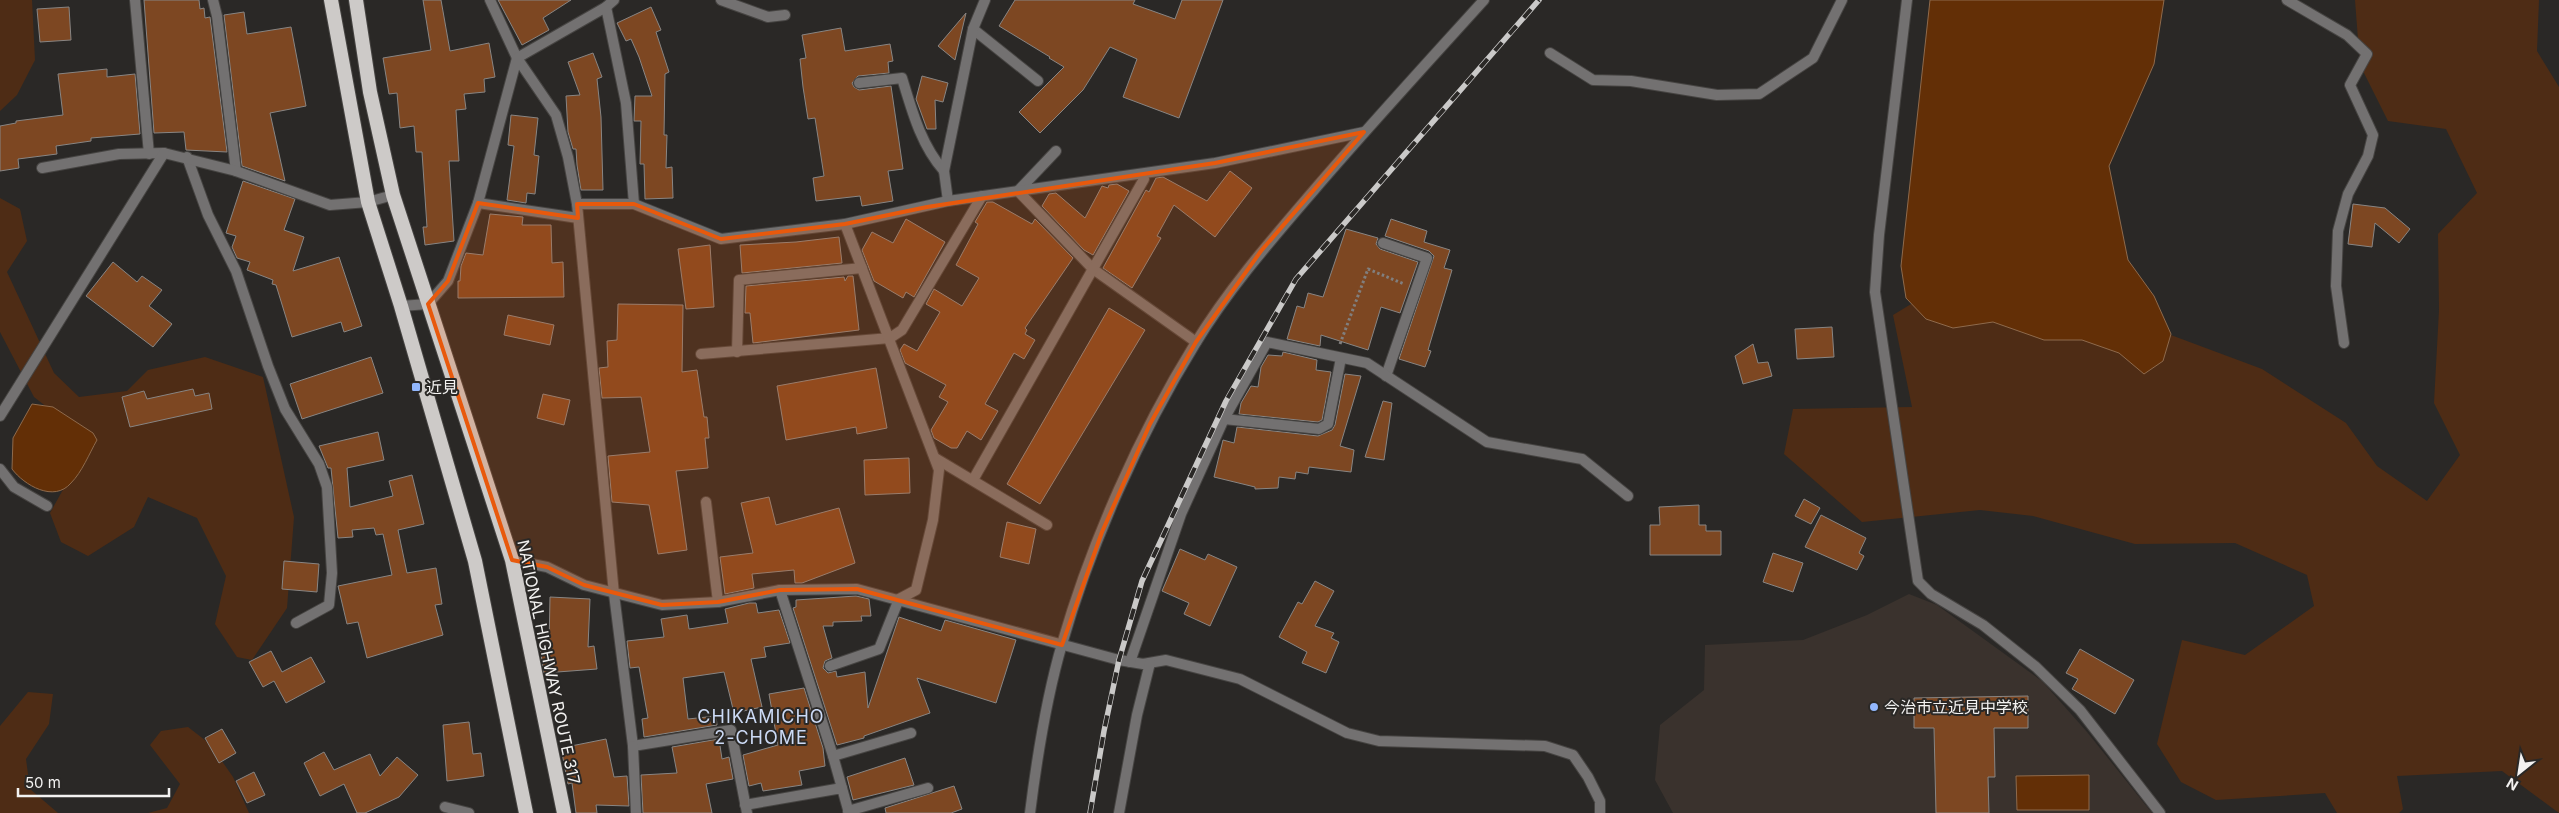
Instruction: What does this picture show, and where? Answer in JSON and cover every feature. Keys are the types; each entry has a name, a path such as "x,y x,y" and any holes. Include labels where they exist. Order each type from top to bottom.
{"highway":[{"path":"331,0 368,202 401,306 475,561 522,812"},
{"name":"NATIONAL HIGHWAY ROUTE 317","path":"356,0 370,92 393,195 512,560 564,813"}],"street":[{"path":"135,0 149,154"},
{"path":"213,0 217,16 236,171"},
{"path":"490,0 517,58 556,115 568,156 577,204 614,594 633,746 636,813"},
{"path":"721,0 768,17 784,15"},
{"path":"948,201 944,171 973,28 985,0"},
{"path":"1030,813 1037,761 1062,645 1102,532 1150,424 1196,342 1261,251 1364,132 1484,0"},
{"path":"1550,53 1593,80 1631,81 1717,95 1759,94 1813,58 1842,0"},
{"path":"1907,0 1879,234 1875,292 1918,581 1931,594 1983,625 2036,667 2080,710 2160,813"},
{"path":"2287,0 2347,35 2367,54 2350,84 2373,135 2368,156 2348,194 2338,231 2336,286 2344,343"},
{"path":"401,306 428,304 448,281 478,203 517,58 610,3 626,103 634,204"},
{"path":"973,28 1038,81"},
{"path":"859,82 902,78 915,121 931,156 944,171"},
{"path":"577,204 634,204 721,239 845,224 948,201 1216,163 1364,132"},
{"path":"1018,191 1056,151"},
{"path":"42,168 119,154 164,154 187,157 236,171 330,205 368,202 393,195"},
{"path":"0,416 164,154"},
{"path":"187,157 208,215 236,271 268,366 286,409 320,464 327,487 332,573 329,605 296,623"},
{"path":"973,480 1144,179"},
{"path":"1018,191 1093,269 1196,342"},
{"path":"701,354 890,338 902,330 982,196"},
{"path":"478,203 578,218"},
{"path":"830,666 879,649 899,599 916,590 933,520 939,470 845,224"},
{"path":"1383,243 1426,258 1386,376"},
{"path":"737,352 739,280 862,268"},
{"path":"1130,662 1181,514 1224,419 1267,342 1367,363 1488,442 1582,459 1628,496"},
{"path":"1224,419 1319,429 1328,424 1338,357"},
{"path":"935,458 1047,525"},
{"path":"0,469 14,487 48,506"},
{"path":"706,502 718,602"},
{"path":"512,560 547,567 584,585 662,605 718,602 780,590 857,589 1130,662 1150,663 1166,660 1240,679 1347,733 1378,741 1545,746 1573,755 1600,801 1600,813"},
{"path":"780,590 849,812 928,788"},
{"path":"1119,813 1137,715 1150,663"},
{"path":"633,746 731,730 746,809 842,788"},
{"path":"833,756 911,733"},
{"path":"445,806 469,813"}],"path":[{"path":"1338,357 1368,269 1416,288"}],"highlighted area":[{"path":"1364,132 1261,251 1196,342 1150,424 1102,532 1062,645 857,589 780,590 718,602 662,605 584,585 547,567 512,560 428,304 448,281 478,203 578,218 577,204 634,204 721,239 845,224 927,207 1215,163"}],"shaded area":[{"path":"0,0 32,0 35,60 17,95 0,111"},
{"path":"1930,0 2164,0 2154,64 2109,166 2128,260 2154,296 2171,334 2163,361 2144,374 2119,353 2082,340 2044,340 1993,322 1953,328 1926,319 1906,298 1901,266"},
{"path":"2355,0 2539,0 2537,51 2559,87 2559,813 2502,771 2397,776 2403,809 2399,813 2337,813 2325,793 2216,800 2181,782 2157,744 2182,640 2245,655 2314,606 2307,575 2235,543 2135,544 2033,516 1980,510 1862,522 1784,454 1793,409 1912,407 1893,315 1931,292 2144,325 2262,369 2346,423 2377,466 2427,501 2460,455 2434,403 2439,310 2438,234 2477,193 2446,129 2388,121 2360,65"},
{"path":"0,198 20,209 27,241 7,272 54,373 79,397 127,391 148,370 205,357 263,377 294,517 287,608 252,660 237,657 215,624 226,576 197,518 148,497 134,527 88,556 61,542 50,513 90,441 34,397 0,332"},
{"path":"32,404 53,407 93,433 97,440 75,479 64,489 56,492 48,492 31,486 12,469 13,438"},
{"name":"今治市立近見中学校","path":"1909,594 1937,605 2042,681 2087,732 2152,813 1673,813 1655,780 1660,725 1704,690 1705,645 1803,640 1867,615"},
{"path":"28,692 53,694 49,724 26,759 30,789 58,813 0,813 0,726"},
{"path":"188,727 210,744 233,777 249,813 148,813 167,808 180,784 150,745 161,731"},
{"path":"2089,775 2089,810 2017,810 2016,776"}],"building":[{"path":"144,0 199,0 200,9 204,8 205,18 210,17 227,152 186,150 184,132 154,133"},
{"path":"423,0 441,0 450,51 489,43 495,77 484,79 485,92 464,94 466,109 456,110 459,161 449,161 454,241 425,245 423,227 427,227 422,152 416,152 414,126 400,128 397,93 389,94 383,58 431,50"},
{"path":"498,0 571,0 543,18 549,30 522,45"},
{"path":"1015,0 1135,0 1133,4 1175,19 1182,0 1223,0 1179,118 1123,97 1137,59 1110,47 1083,90 1040,133 1019,112 1064,67 999,26"},
{"path":"69,7 71,40 40,42 37,9"},
{"path":"651,7 661,30 656,32 669,72 665,74 664,135 667,135 666,168 672,167 673,198 645,199 644,164 640,164 641,121 634,121 635,96 652,96 631,39 626,41 617,23"},
{"path":"244,12 247,34 291,27 306,106 270,113 285,181 242,166 224,15"},
{"path":"966,13 955,60 938,46"},
{"path":"841,28 845,51 890,44 893,61 888,62 889,73 858,76 852,83 859,90 891,86 903,169 888,171 893,201 862,206 860,196 816,201 813,178 824,176 815,118 808,119 803,87 800,59 806,58 802,35"},
{"path":"593,53 602,77 597,79 601,117 603,190 581,190 576,149 573,149 568,132 566,96 580,95 568,62"},
{"path":"107,69 107,77 135,74 140,134 91,138 91,141 56,146 57,154 18,159 19,168 0,171 0,126 16,123 16,121 63,115 58,74"},
{"path":"922,76 948,83 943,102 935,100 936,129 927,129 916,99"},
{"path":"511,115 538,118 534,155 539,156 535,194 527,193 526,203 507,200 514,146 508,145"},
{"path":"1230,171 1252,188 1215,237 1174,205 1157,236 1161,238 1132,288 1103,268 1146,190 1149,192 1156,178 1163,177 1207,201"},
{"path":"243,181 295,199 284,230 304,237 293,271 339,257 362,326 344,332 341,322 292,337 276,285 272,284 273,280 247,270 250,262 237,258 232,247 236,236 226,233"},
{"path":"1117,184 1129,191 1093,255 1084,250 1042,206 1049,194 1056,193 1085,218 1102,186 1108,188 1109,185"},
{"path":"987,202 993,202 1032,224 1035,219 1073,258 1025,328 1027,330 1025,334 1035,340 1024,359 1014,353 985,404 998,411 981,440 967,431 957,448 951,448 934,438 931,430 948,402 939,397 946,385 905,363 900,350 904,344 917,351 940,312 926,304 934,289 962,306 979,278 956,265 978,224 975,222"},
{"path":"2353,204 2385,208 2410,229 2399,243 2375,223 2372,247 2348,244"},
{"path":"490,214 523,217 522,225 551,225 552,263 563,262 564,297 458,298 458,281 460,281 461,266 466,253 483,255"},
{"path":"906,219 945,242 914,297 906,292 903,298 874,281 862,250 872,232 893,243"},
{"path":"1391,219 1427,231 1424,242 1450,250 1444,268 1452,270 1428,350 1431,351 1425,367 1399,359 1434,256 1429,251 1385,236"},
{"path":"1346,229 1378,238 1376,244 1380,249 1418,262 1400,313 1381,307 1368,350 1321,335 1320,346 1287,339 1297,306 1304,308 1308,293 1323,297"},
{"path":"839,237 842,263 742,273 740,245 796,242"},
{"path":"710,245 714,307 686,309 678,249"},
{"path":"113,262 137,282 142,276 162,290 149,306 172,324 153,347 86,296"},
{"path":"848,276 853,276 859,330 753,343 750,313 745,313 746,286 844,277 845,281"},
{"path":"618,304 683,305 682,372 697,370 704,417 707,417 709,438 705,438 708,468 676,471 687,550 658,554 649,505 612,502 608,456 650,452 641,397 602,398 599,368 608,367 607,341 617,340"},
{"path":"1109,308 1145,330 1040,504 1007,484"},
{"path":"508,315 554,325 550,345 504,335"},
{"path":"1832,327 1834,357 1797,359 1795,329"},
{"path":"1753,344 1758,363 1768,362 1772,376 1743,384 1735,356"},
{"path":"1283,352 1317,360 1316,370 1331,372 1322,420 1318,422 1239,414 1241,403 1251,386 1258,387 1261,367 1268,355 1282,356"},
{"path":"371,357 383,393 302,419 290,384"},
{"path":"876,368 887,428 857,434 856,427 786,440 777,386"},
{"path":"1345,374 1361,376 1340,446 1354,450 1351,472 1309,467 1308,474 1296,472 1295,479 1279,477 1278,488 1255,489 1255,487 1214,477 1223,440 1234,443 1237,427 1318,436 1332,430 1335,425"},
{"path":"193,389 195,396 209,393 212,409 130,427 122,397 144,391 147,399"},
{"path":"543,394 570,400 564,425 537,418"},
{"path":"1383,401 1392,403 1384,460 1365,457"},
{"path":"378,432 384,460 347,468 350,507 393,496 389,481 412,475 424,524 398,530 407,573 436,568 442,604 435,605 443,635 367,658 358,622 347,624 338,586 392,575 383,534 376,535 374,528 352,530 353,537 338,538 331,468 328,468 319,446"},
{"path":"909,458 910,493 865,495 864,460"},
{"path":"769,497 776,525 839,508 855,563 802,583 795,583 794,570 752,574 754,588 725,594 720,557 753,553 741,503"},
{"path":"1804,499 1820,508 1811,524 1795,516"},
{"path":"1699,505 1699,525 1706,525 1706,531 1721,531 1721,555 1650,555 1650,525 1660,525 1659,507"},
{"path":"1821,515 1866,538 1859,553 1864,556 1857,570 1805,547"},
{"path":"1007,522 1036,529 1029,564 1000,557"},
{"path":"1180,549 1205,560 1208,554 1237,567 1210,626 1184,614 1189,603 1162,591"},
{"path":"1773,553 1803,563 1793,592 1763,582"},
{"path":"284,561 319,564 317,592 282,589"},
{"path":"1315,581 1334,591 1315,626 1334,633 1331,638 1339,642 1326,673 1302,663 1307,652 1279,637 1298,602 1302,604"},
{"path":"856,596 869,599 871,616 861,616 862,621 833,622 833,626 823,626 832,658 825,661 823,668 828,673 836,671 837,677 865,672 868,708 899,617 941,631 945,620 1016,640 996,703 917,678 930,713 864,736 864,738 837,745 793,608 796,607 796,600"},
{"path":"550,597 590,599 588,647 594,646 597,669 544,673 540,648 549,646"},
{"path":"756,603 758,613 779,610 790,643 764,647 766,657 751,659 762,707 734,713 724,672 683,678 688,719 716,716 717,725 644,737 642,719 648,718 639,667 630,668 627,641 664,637 661,619 687,615 689,629 728,623 725,609"},
{"path":"2080,649 2134,680 2115,714 2072,689 2078,679 2066,673"},
{"path":"271,651 282,672 311,657 325,682 286,703 274,681 263,687 249,662"},
{"path":"804,688 823,748 825,766 799,771 802,785 763,791 761,783 749,786 743,755 778,745 769,694"},
{"path":"2028,696 2028,728 1994,728 1995,777 1988,777 1989,813 1936,813 1934,728 1914,728 1914,698"},
{"path":"469,722 473,754 481,753 484,776 447,781 443,725"},
{"path":"222,729 236,753 219,763 205,738"},
{"path":"606,739 614,777 627,776 629,806 596,805 597,813 576,813 572,783 568,784 561,748"},
{"path":"719,739 722,759 729,757 733,779 706,784 712,813 643,813 641,775 677,773 672,747"},
{"path":"324,752 334,770 370,754 380,776 397,757 418,775 399,797 365,813 357,813 344,784 320,796 304,763"},
{"path":"905,758 914,785 853,800 847,777"},
{"path":"254,772 265,795 247,803 236,781"},
{"path":"954,786 962,809 951,813 886,813 885,808"}],"railway":[{"path":"1090,813 1104,731 1119,660 1142,581 1226,401 1296,279 1539,0"}],"place":[{"name":"近見","path":"416,387"},
{"name":"今治市立近見中学校","path":"1874,707"}],"district":[{"name":"CHIKAMICHO 2-CHOME","path":"761,726"}]}
